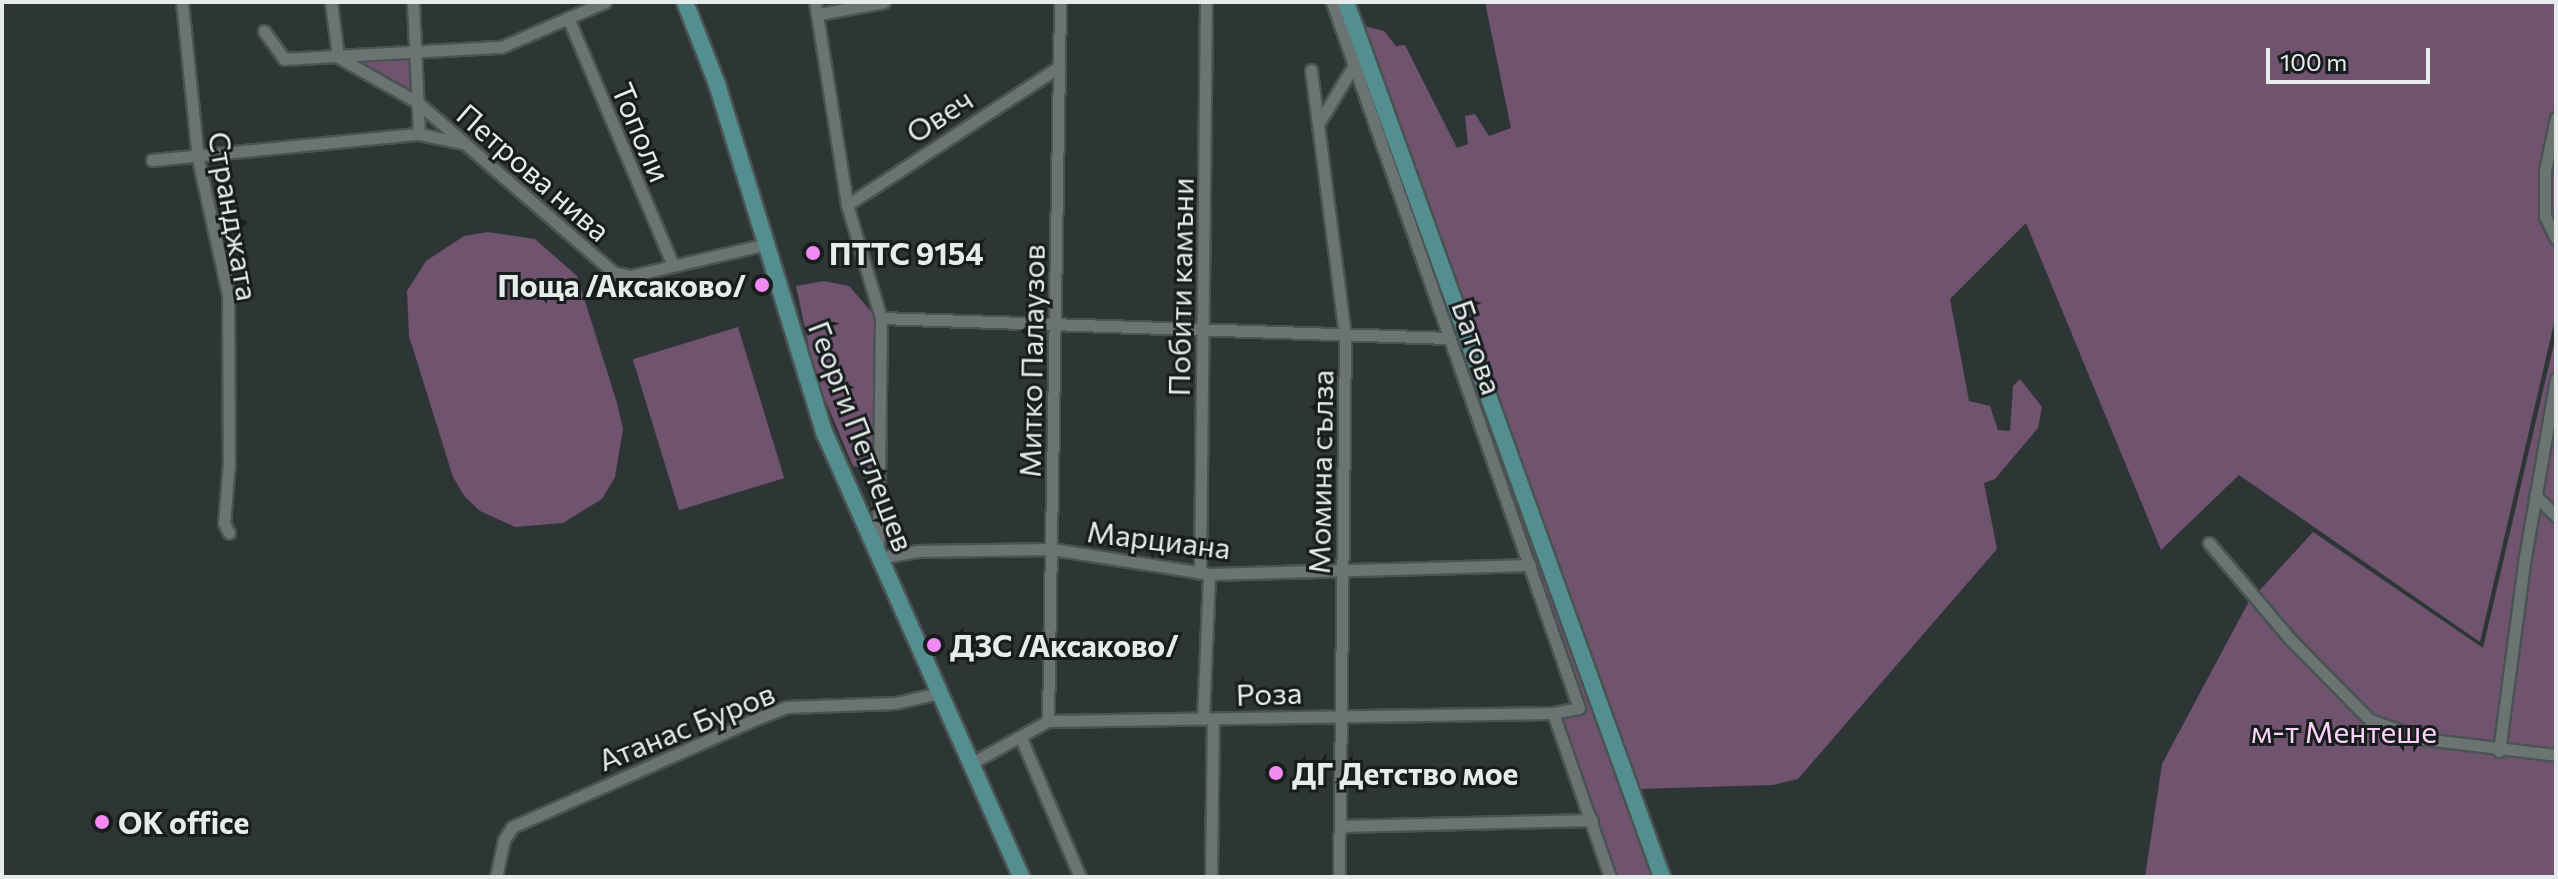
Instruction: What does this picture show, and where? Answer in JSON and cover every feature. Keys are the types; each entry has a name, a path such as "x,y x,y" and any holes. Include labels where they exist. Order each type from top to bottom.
{"main road":[{"name":"Георги Петлешев","path":"685,2 717,84 803,377 878,558 1021,877"},
{"path":"1346,2 1662,877"}],"street":[{"name":"Странджата","path":"182,2 198,159 228,294 229,462 224,523 229,533"},
{"path":"331,2 338,57"},
{"path":"413,2 419,134"},
{"path":"264,31 284,59 501,47 605,2"},
{"path":"878,558 881,318 847,205 817,8 884,2"},
{"name":"Митко Палаузов","path":"1048,721 1060,2"},
{"name":"Побити камъни","path":"1206,2 1204,574 1211,877"},
{"name":"Батова","path":"1332,2 1579,708"},
{"name":"Тополи","path":"568,18 673,265"},
{"name":"Петрова нива","path":"338,57 417,102 613,272 630,276 766,244"},
{"path":"1320,121 1354,65"},
{"name":"Овеч","path":"847,205 1059,67"},
{"name":"Момина сълза","path":"1311,70 1320,121 1345,334 1339,877"},
{"path":"2556,118 2545,170 2545,216 2556,239"},
{"path":"152,160 198,159 419,134 463,143"},
{"path":"881,318 1449,338"},
{"path":"2499,751 2535,495 2556,379"},
{"path":"2535,495 2556,516"},
{"path":"2209,543 2291,640 2370,720 2424,739 2499,751 2556,755"},
{"name":"Марциана","path":"878,558 916,551 1052,549 1204,574 1530,565"},
{"name":"Атанас Буров","path":"496,877 504,840 512,827 758,718 787,707 895,703 939,693"},
{"name":"Роза","path":"1048,721 1553,713 1579,708"},
{"path":"1553,713 1610,877"},
{"path":"970,764 1048,721"},
{"path":"1021,738 1080,877"},
{"path":"1340,826 1592,820"}],"green space":[{"path":"1332,2 1342,2 1657,877 1610,877 1553,713 1579,708"},
{"path":"1485,2 2556,2 2556,315 2480,642 2239,475 2161,550 2026,223 1950,299 1969,401 1990,406 1998,430 2010,431 2013,386 2020,379 2042,407 2038,428 1995,479 1984,483 1997,549 1798,779 1773,785 1637,789 1364,26 1384,31 1396,46 1405,45 1457,148 1468,144 1465,116 1475,114 1489,136 1511,128"},
{"path":"415,52 417,102 338,57"},
{"path":"488,232 535,239 577,276 617,403 623,429 615,477 602,499 563,523 515,527 480,511 465,497 453,477 409,336 407,291 426,261 464,236"},
{"path":"824,281 849,286 875,316 872,470 853,466 815,376 796,286"},
{"path":"738,327 784,478 679,510 633,359"},
{"name":"м-т Ментeше","path":"2556,335 2556,877 2145,877 2162,764 2248,603 2313,532 2483,648"}],"place":[{"name":"ПТТС 9154","path":"813,253"},
{"name":"Поща /Аксаково/","path":"762,285"},
{"name":"ДЗС /Аксаково/","path":"934,645"},
{"name":"ДГ Детство мое","path":"1276,773"},
{"name":"OK office","path":"102,822"}]}
